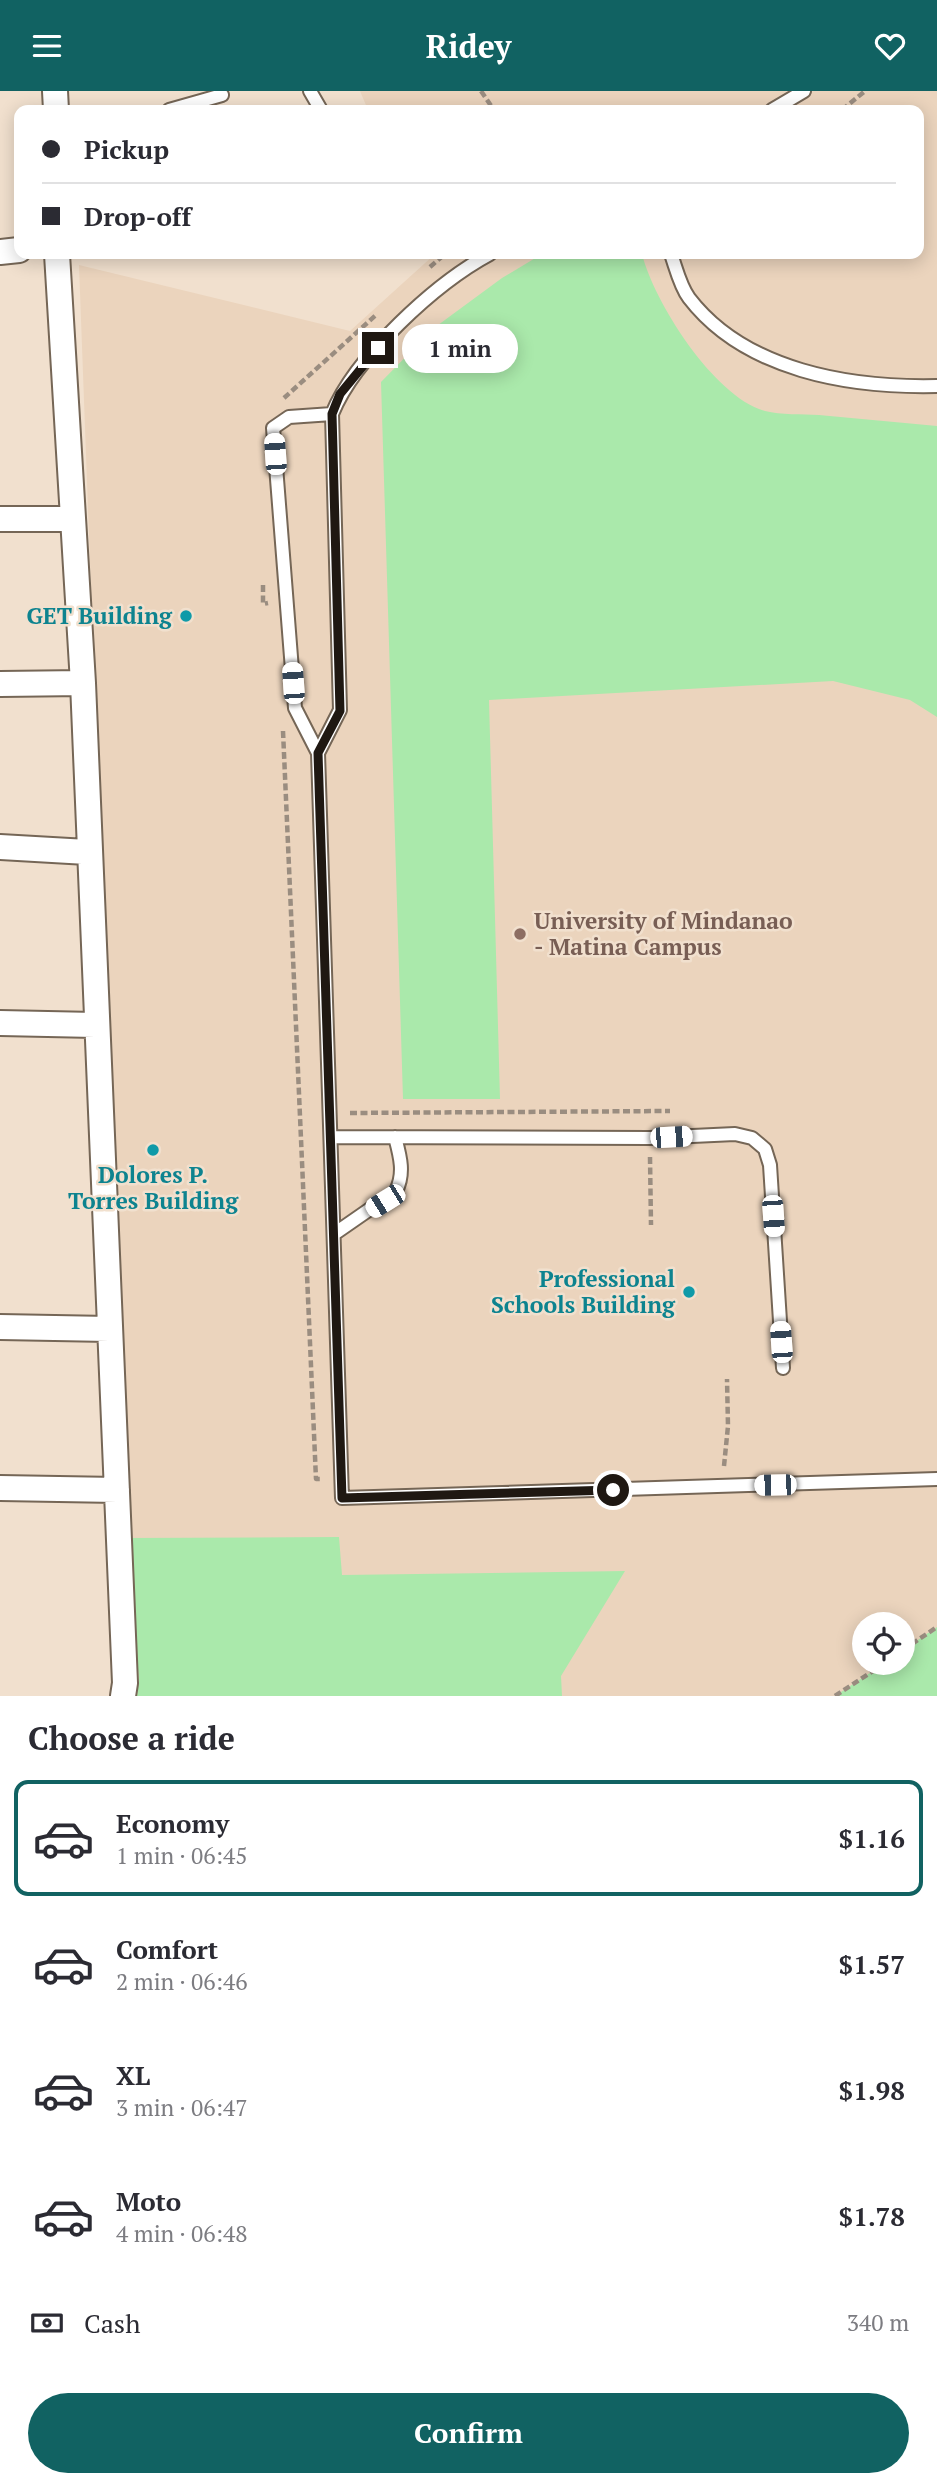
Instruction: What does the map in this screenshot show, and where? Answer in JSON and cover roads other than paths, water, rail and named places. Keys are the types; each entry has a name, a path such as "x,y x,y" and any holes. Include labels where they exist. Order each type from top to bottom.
{"street":[{"path":"57,259 83,683 95,1025 117,1490 122,1696"},
{"path":"0,519 73,519"},
{"path":"0,684 83,683"},
{"path":"0,846 88,852"},
{"path":"0,1023 95,1025"},
{"path":"0,1327 109,1329"},
{"path":"0,1488 117,1490"}],"lane":[{"path":"780,105 804,91"},
{"path":"187,105 222,95"},
{"path":"318,753 340,711 332,414 340,394 404,320 483,259"},
{"path":"673,259 687,296 720,333 778,361 839,381 902,387 937,386"},
{"path":"332,414 289,417 273,428 295,708 318,753 342,1498 937,1479"},
{"path":"331,1137 650,1138 735,1134 752,1138 765,1149 770,1165 782,1368"},
{"path":"334,1234 396,1191 401,1180 401,1167 395,1137"}],"place":[{"name":"GET Building","path":"186,616"},
{"name":"University of Mindanao - Matina Campus","path":"520,934"},
{"name":"Dolores P. Torres Building","path":"153,1150"},
{"name":"Professional Schools Building","path":"689,1292"}]}
